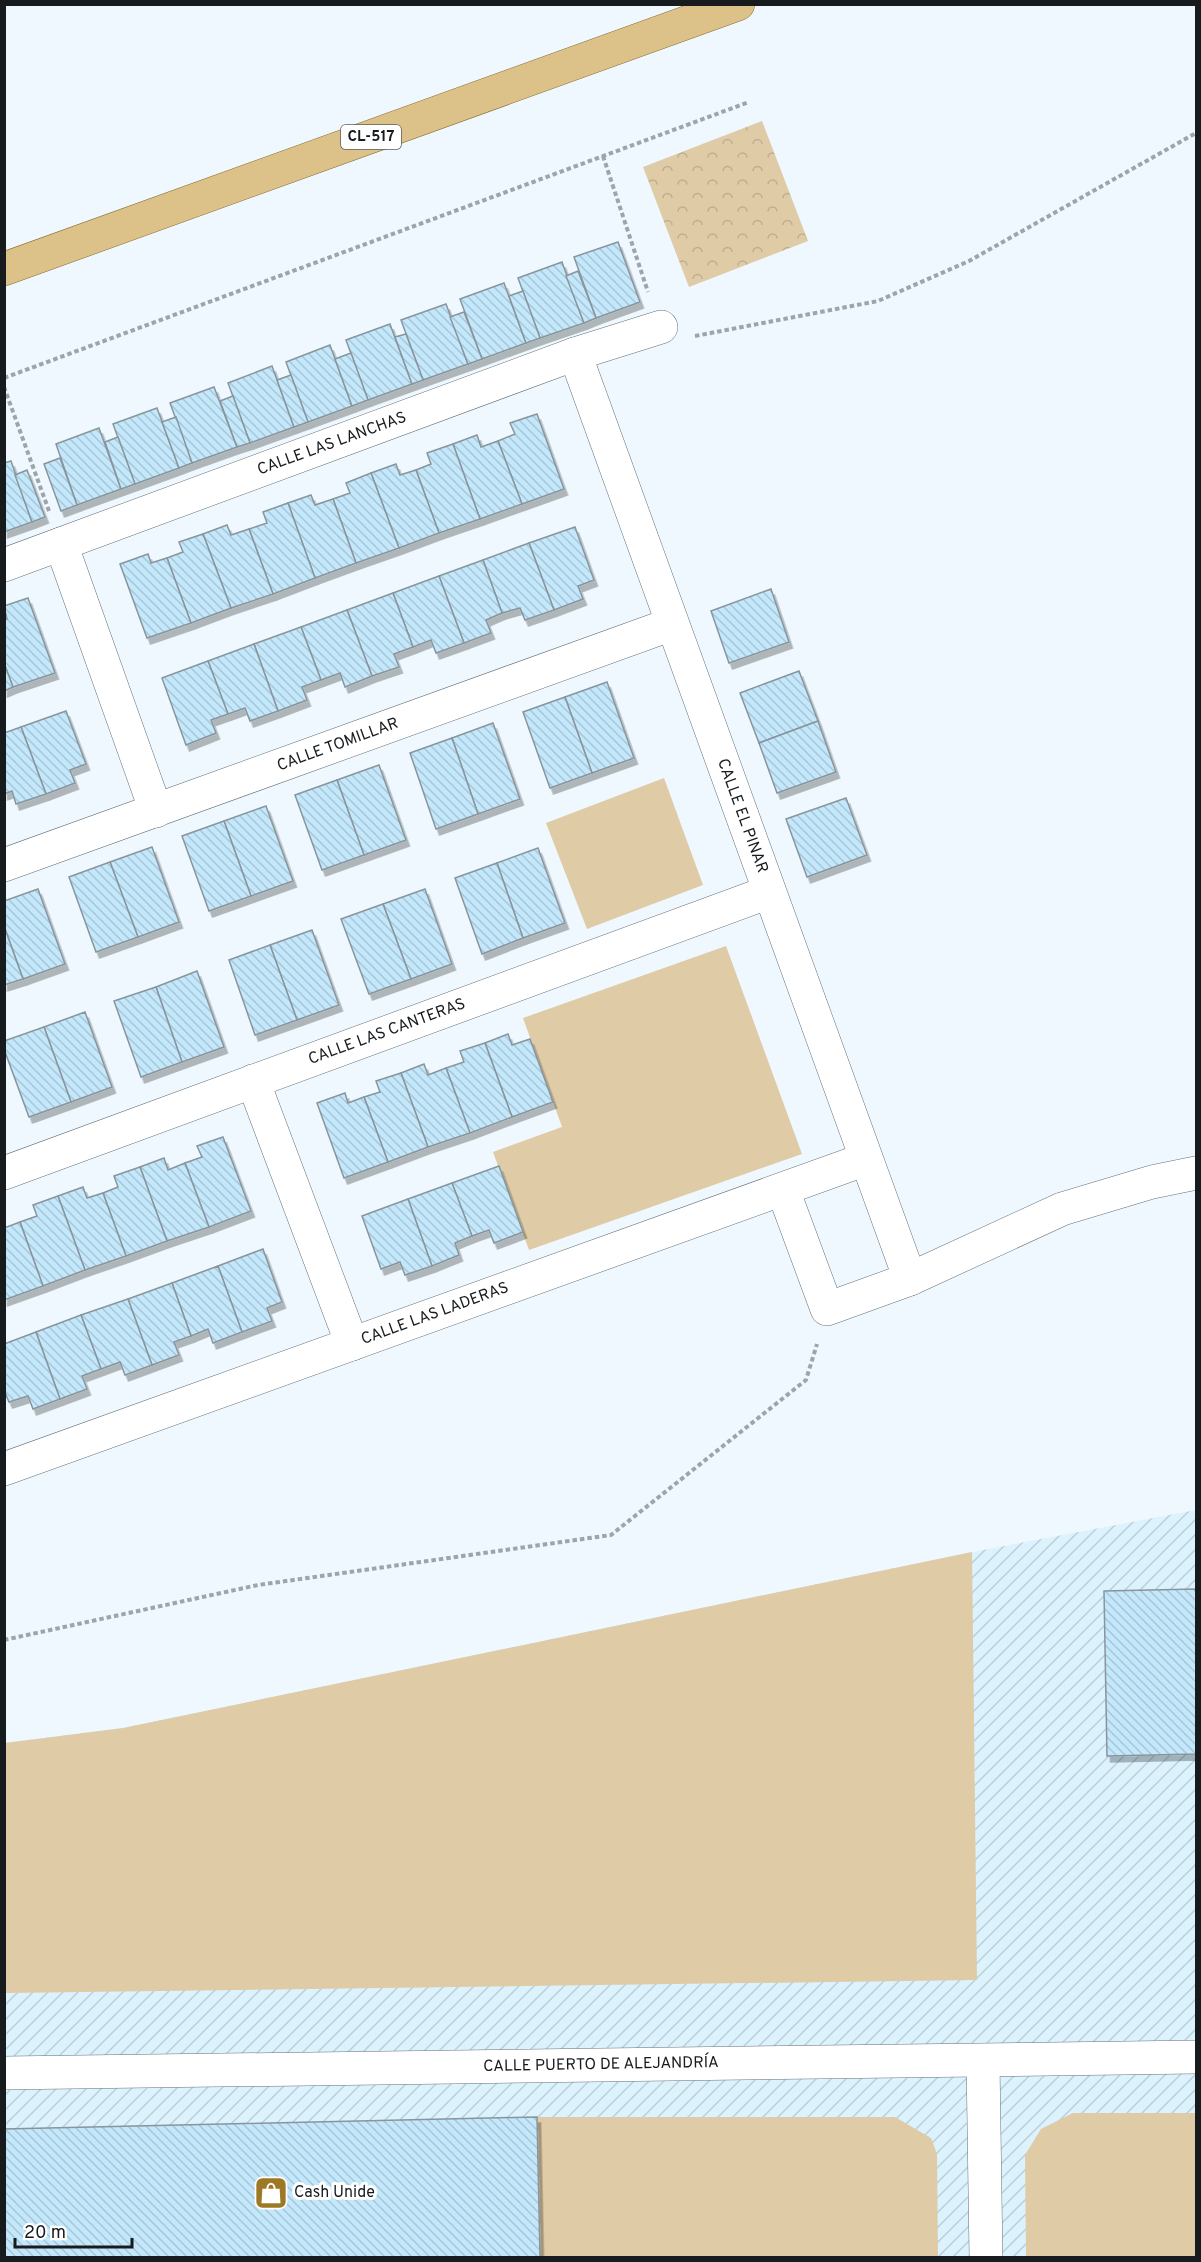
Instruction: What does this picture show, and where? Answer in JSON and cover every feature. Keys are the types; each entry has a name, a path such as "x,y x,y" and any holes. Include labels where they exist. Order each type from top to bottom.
{"main road":[{"name":"CL-517","path":"4,269 738,4"}],"street":[{"name":"CALLE LAS LANCHAS","path":"4,565 57,531 575,354 661,327"},
{"name":"CALLE EL PINAR","path":"575,354 910,1279"},
{"path":"57,531 156,810"},
{"name":"CALLE TOMILLAR","path":"4,865 672,624"},
{"name":"CALLE LAS CANTERAS","path":"4,1173 769,892"},
{"path":"252,1081 352,1344"},
{"name":"CALLE LAS LADERAS","path":"4,1469 866,1160"},
{"path":"783,1190 827,1309 910,1279 1062,1209 1152,1182 1197,1173"},
{"name":"CALLE PUERTO DE ALEJANDRÍA","path":"4,2073 1197,2057"},
{"path":"983,2061 986,2258"}],"path":[{"path":"4,378 749,102"},
{"path":"603,156 666,342 878,301 969,261 1197,133"},
{"path":"4,387 57,531"},
{"path":"4,1640 258,1585 611,1536 806,1380 827,1309"}],"shaded area":[{"path":"1196,1510 1196,2257 5,2257 4,1743 123,1728 972,1552"}],"green space":[{"path":"762,121 808,241 689,287 643,167"},
{"path":"664,778 703,885 587,929 546,823"},
{"path":"726,946 802,1154 529,1250 493,1152 562,1127 523,1018"},
{"path":"972,1552 977,1980 5,1993 5,1743 123,1728"},
{"path":"1073,2113 1196,2113 1196,2257 1026,2257 1025,2155 1041,2129"},
{"path":"537,2117 895,2117 931,2138 937,2154 938,2257 540,2257"}],"building":[{"path":"618,242 640,302 596,318 574,257"},
{"path":"562,262 584,323 540,338 518,278"},
{"path":"578,271 596,318 584,323 566,276"},
{"path":"504,283 526,343 482,359 460,299"},
{"path":"523,291 540,338 526,343 509,296"},
{"path":"446,304 468,364 423,380 401,320"},
{"path":"464,312 482,359 468,364 450,317"},
{"path":"390,324 412,384 368,400 346,340"},
{"path":"406,334 423,380 412,384 395,337"},
{"path":"330,345 352,406 308,422 286,362"},
{"path":"351,353 368,400 352,406 335,359"},
{"path":"272,366 294,427 250,443 228,383"},
{"path":"291,375 308,422 294,427 277,380"},
{"path":"214,387 237,447 192,463 170,403"},
{"path":"233,396 250,443 237,447 220,401"},
{"path":"157,408 179,468 135,484 113,424"},
{"path":"537,414 564,489 522,504 498,441 515,434 510,423"},
{"path":"176,417 192,463 179,468 162,422"},
{"path":"99,428 121,489 77,505 56,444"},
{"path":"477,435 481,447 498,441 522,504 480,519 453,444"},
{"path":"118,437 135,484 121,489 105,442"},
{"path":"453,444 480,519 439,533 416,470 431,464 427,453"},
{"path":"60,458 77,505 61,511 44,464"},
{"path":"11,461 32,522 4,532 4,463"},
{"path":"396,464 400,475 416,470 439,533 399,548 371,473"},
{"path":"27,470 45,517 32,522 15,475"},
{"path":"371,473 399,548 356,563 333,499 350,493 346,483"},
{"path":"311,495 315,505 333,499 356,563 315,578 288,503"},
{"path":"288,503 315,578 273,594 249,529 267,523 263,512"},
{"path":"227,525 231,535 249,529 273,594 231,608 203,534"},
{"path":"575,527 594,580 578,586 583,599 554,610 529,543"},
{"path":"203,534 231,608 191,623 167,558 183,552 179,542"},
{"path":"529,543 554,610 525,620 520,608 502,613 483,560"},
{"path":"148,554 151,563 167,558 191,623 147,638 120,564"},
{"path":"483,560 502,613 486,620 491,633 464,643 439,576"},
{"path":"439,576 464,643 436,653 431,640 413,647 393,593"},
{"path":"771,589 789,642 729,663 711,611"},
{"path":"393,593 413,647 394,654 399,667 372,676 347,610"},
{"path":"28,598 55,673 13,687 4,663 4,620 7,619 4,606"},
{"path":"347,610 372,676 345,687 340,673 321,680 301,627"},
{"path":"301,627 321,680 302,687 307,700 278,711 254,644"},
{"path":"254,644 278,711 250,721 245,708 228,714 208,661"},
{"path":"208,661 228,714 211,720 216,733 186,745 162,678"},
{"path":"4,663 13,687 4,691"},
{"path":"799,671 818,721 759,743 740,693"},
{"path":"607,682 634,758 592,773 565,697"},
{"path":"565,697 592,773 550,788 523,712"},
{"path":"66,711 86,764 70,770 75,783 46,794 21,727"},
{"path":"818,721 836,772 777,793 759,743"},
{"path":"493,723 520,799 478,814 452,738"},
{"path":"21,727 46,794 16,804 12,791 4,794 4,733"},
{"path":"452,738 478,814 436,829 410,753"},
{"path":"379,765 406,840 364,855 337,780"},
{"path":"337,780 364,855 322,870 295,795"},
{"path":"846,798 867,855 807,877 786,819"},
{"path":"266,806 293,881 251,896 224,821"},
{"path":"224,821 251,896 209,911 182,836"},
{"path":"152,847 179,922 138,937 110,862"},
{"path":"538,848 565,923 523,938 497,863"},
{"path":"110,862 138,937 96,952 69,877"},
{"path":"497,863 523,938 482,954 455,878"},
{"path":"38,889 65,964 23,979 4,926 4,901"},
{"path":"425,889 452,964 411,979 383,904"},
{"path":"383,904 411,979 369,994 341,919"},
{"path":"4,926 23,979 4,985"},
{"path":"312,930 339,1005 297,1020 270,945"},
{"path":"270,945 297,1020 255,1035 229,960"},
{"path":"197,971 224,1047 182,1062 156,987"},
{"path":"156,987 182,1062 141,1077 114,1001"},
{"path":"85,1012 112,1087 71,1102 44,1027"},
{"path":"44,1027 71,1102 29,1117 4,1049 4,1041"},
{"path":"508,1034 512,1045 530,1039 553,1102 512,1117 485,1043"},
{"path":"485,1043 512,1117 470,1133 446,1068 464,1062 460,1051"},
{"path":"424,1064 428,1075 446,1068 470,1133 428,1147 401,1073"},
{"path":"401,1073 428,1147 388,1162 364,1097 380,1092 376,1081"},
{"path":"345,1093 348,1103 364,1097 388,1162 344,1178 317,1103"},
{"path":"223,1137 251,1211 209,1227 185,1163 202,1157 197,1146"},
{"path":"164,1158 168,1170 185,1163 209,1227 167,1241 140,1167"},
{"path":"499,1166 523,1232 494,1243 489,1230 472,1236 452,1183"},
{"path":"140,1167 167,1241 126,1256 103,1193 118,1187 114,1176"},
{"path":"452,1183 472,1236 455,1243 459,1255 432,1266 408,1199"},
{"path":"83,1187 87,1198 103,1193 126,1256 85,1270 58,1196"},
{"path":"58,1196 85,1270 43,1286 20,1222 37,1216 33,1205"},
{"path":"408,1199 432,1266 405,1275 400,1262 381,1269 362,1216"},
{"path":"20,1222 43,1286 4,1300 4,1228"},
{"path":"263,1249 282,1302 267,1308 272,1321 242,1332 218,1266"},
{"path":"218,1266 242,1332 213,1343 208,1329 191,1336 172,1283"},
{"path":"172,1283 191,1336 174,1342 179,1355 152,1365 128,1299"},
{"path":"128,1299 152,1365 125,1375 120,1362 101,1369 81,1315"},
{"path":"81,1315 101,1369 82,1376 87,1389 60,1399 36,1332"},
{"path":"36,1332 60,1399 33,1409 28,1396 9,1402 4,1390 4,1344"},
{"path":"1196,1589 1196,1754 1107,1756 1104,1591"},
{"name":"Cash Unide","path":"537,2117 540,2258 4,2258 4,2129"}],"place":[{"name":"Cash Unide","path":"271,2193"}]}
